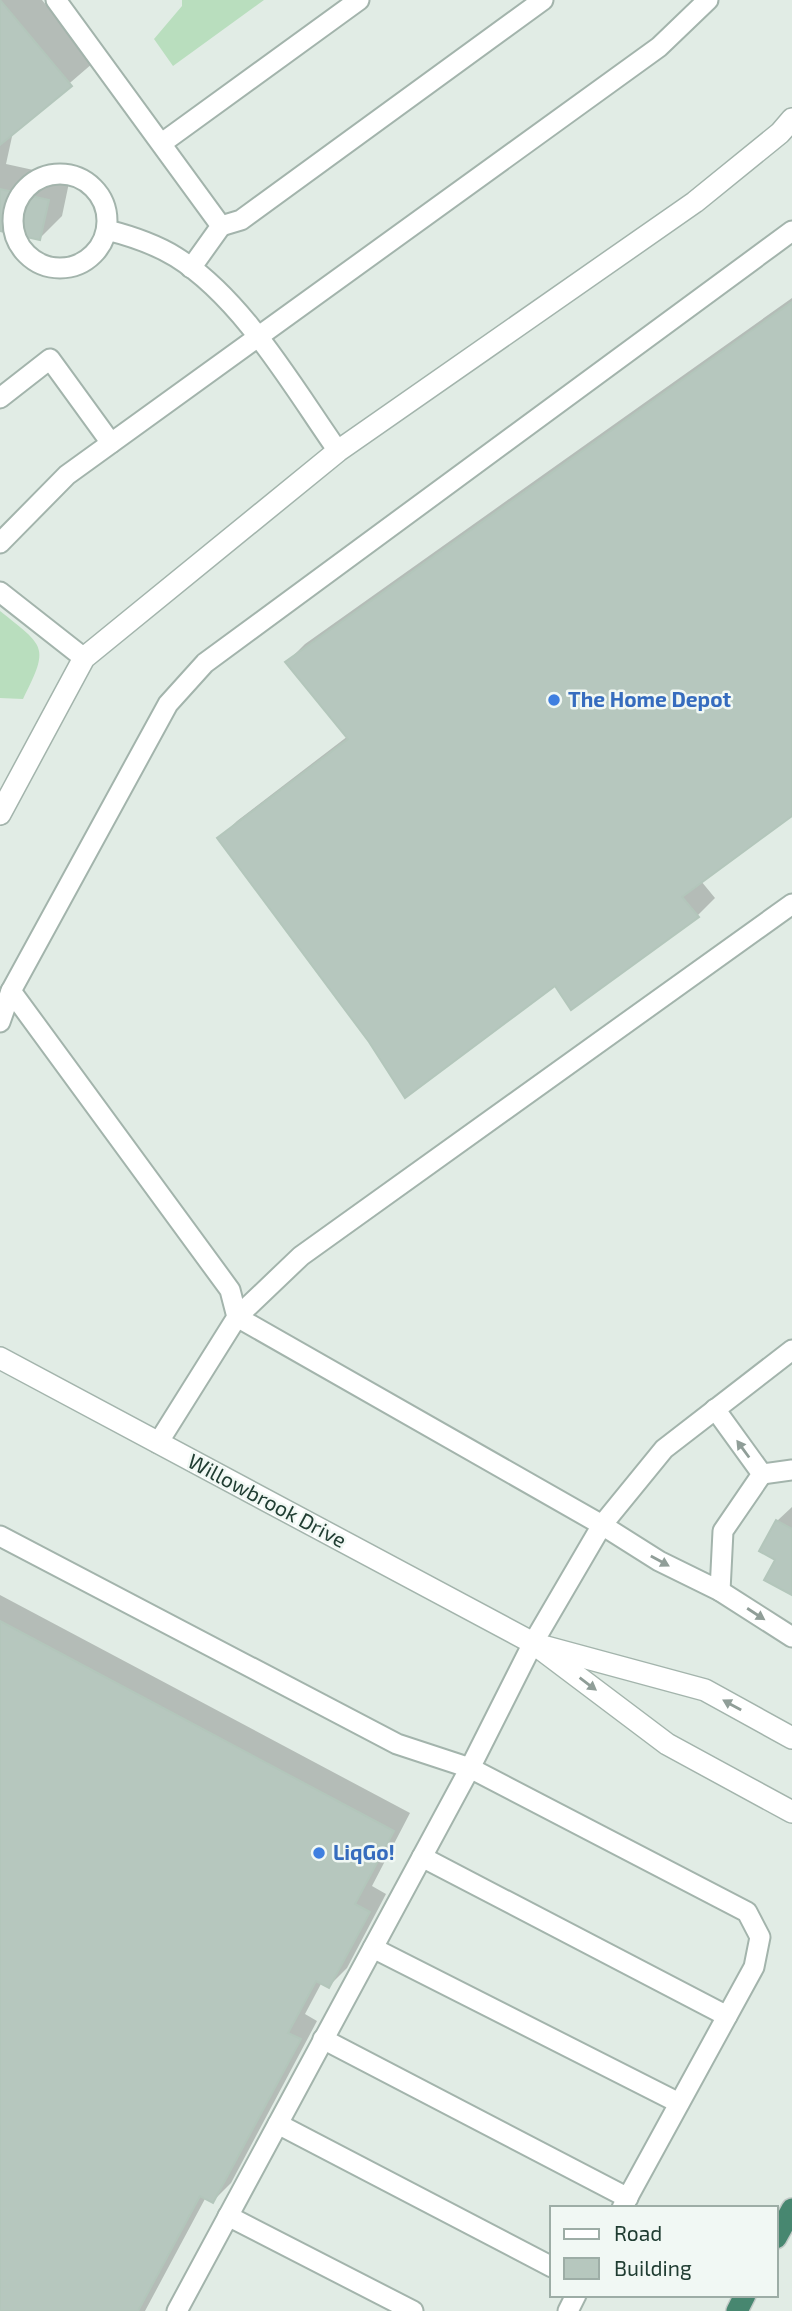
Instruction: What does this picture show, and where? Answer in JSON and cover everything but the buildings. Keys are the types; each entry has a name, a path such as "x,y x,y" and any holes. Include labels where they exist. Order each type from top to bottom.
{"highway":[{"path":"778,2234 792,2209"}],"street":[{"path":"0,814 84,658 338,451 695,202 780,134 792,119"},
{"name":"Willowbrook Drive","path":"0,1358 533,1643 667,1744 792,1812"},
{"name":"Willowbrook Drive","path":"533,1643 705,1690 792,1738"}],"lane":[{"path":"56,0 221,226"},
{"path":"162,143 359,0"},
{"path":"191,268 221,226 241,220 543,0"},
{"path":"0,543 67,475 659,47 708,0"},
{"path":"69,175 83,180 103,201 107,230 90,258 76,265 60,268 43,265 24,250 13,228 14,212 19,198 40,178 69,175"},
{"path":"107,230 154,245 191,268 239,314 338,451"},
{"path":"0,1022 11,991 168,704 205,663 792,231"},
{"path":"0,398 50,359 111,443"},
{"path":"0,592 84,658"},
{"path":"158,1443 237,1317 301,1256 792,904"},
{"path":"11,991 230,1290 237,1317 602,1525 659,1561 720,1591 792,1637"},
{"path":"183,2309 228,2216 470,1768 533,1643 602,1525 664,1449 792,1350"},
{"path":"715,1409 762,1474"},
{"path":"720,1591 723,1531 762,1474 792,1470"},
{"path":"0,1536 397,1744 470,1768 747,1912 760,1937 754,1967 625,2203 323,2039"},
{"path":"422,1857 727,2016"},
{"path":"373,1948 679,2103"},
{"path":"278,2124 550,2266"},
{"path":"228,2216 412,2311"}],"green space":[{"path":"182,0 264,0 173,66 154,39 182,6"},
{"path":"0,611 26,632 38,649 37,668 23,699 0,698"}],"place":[{"name":"The Home Depot","path":"554,700"},
{"name":"LiqGo!","path":"319,1853"}]}
